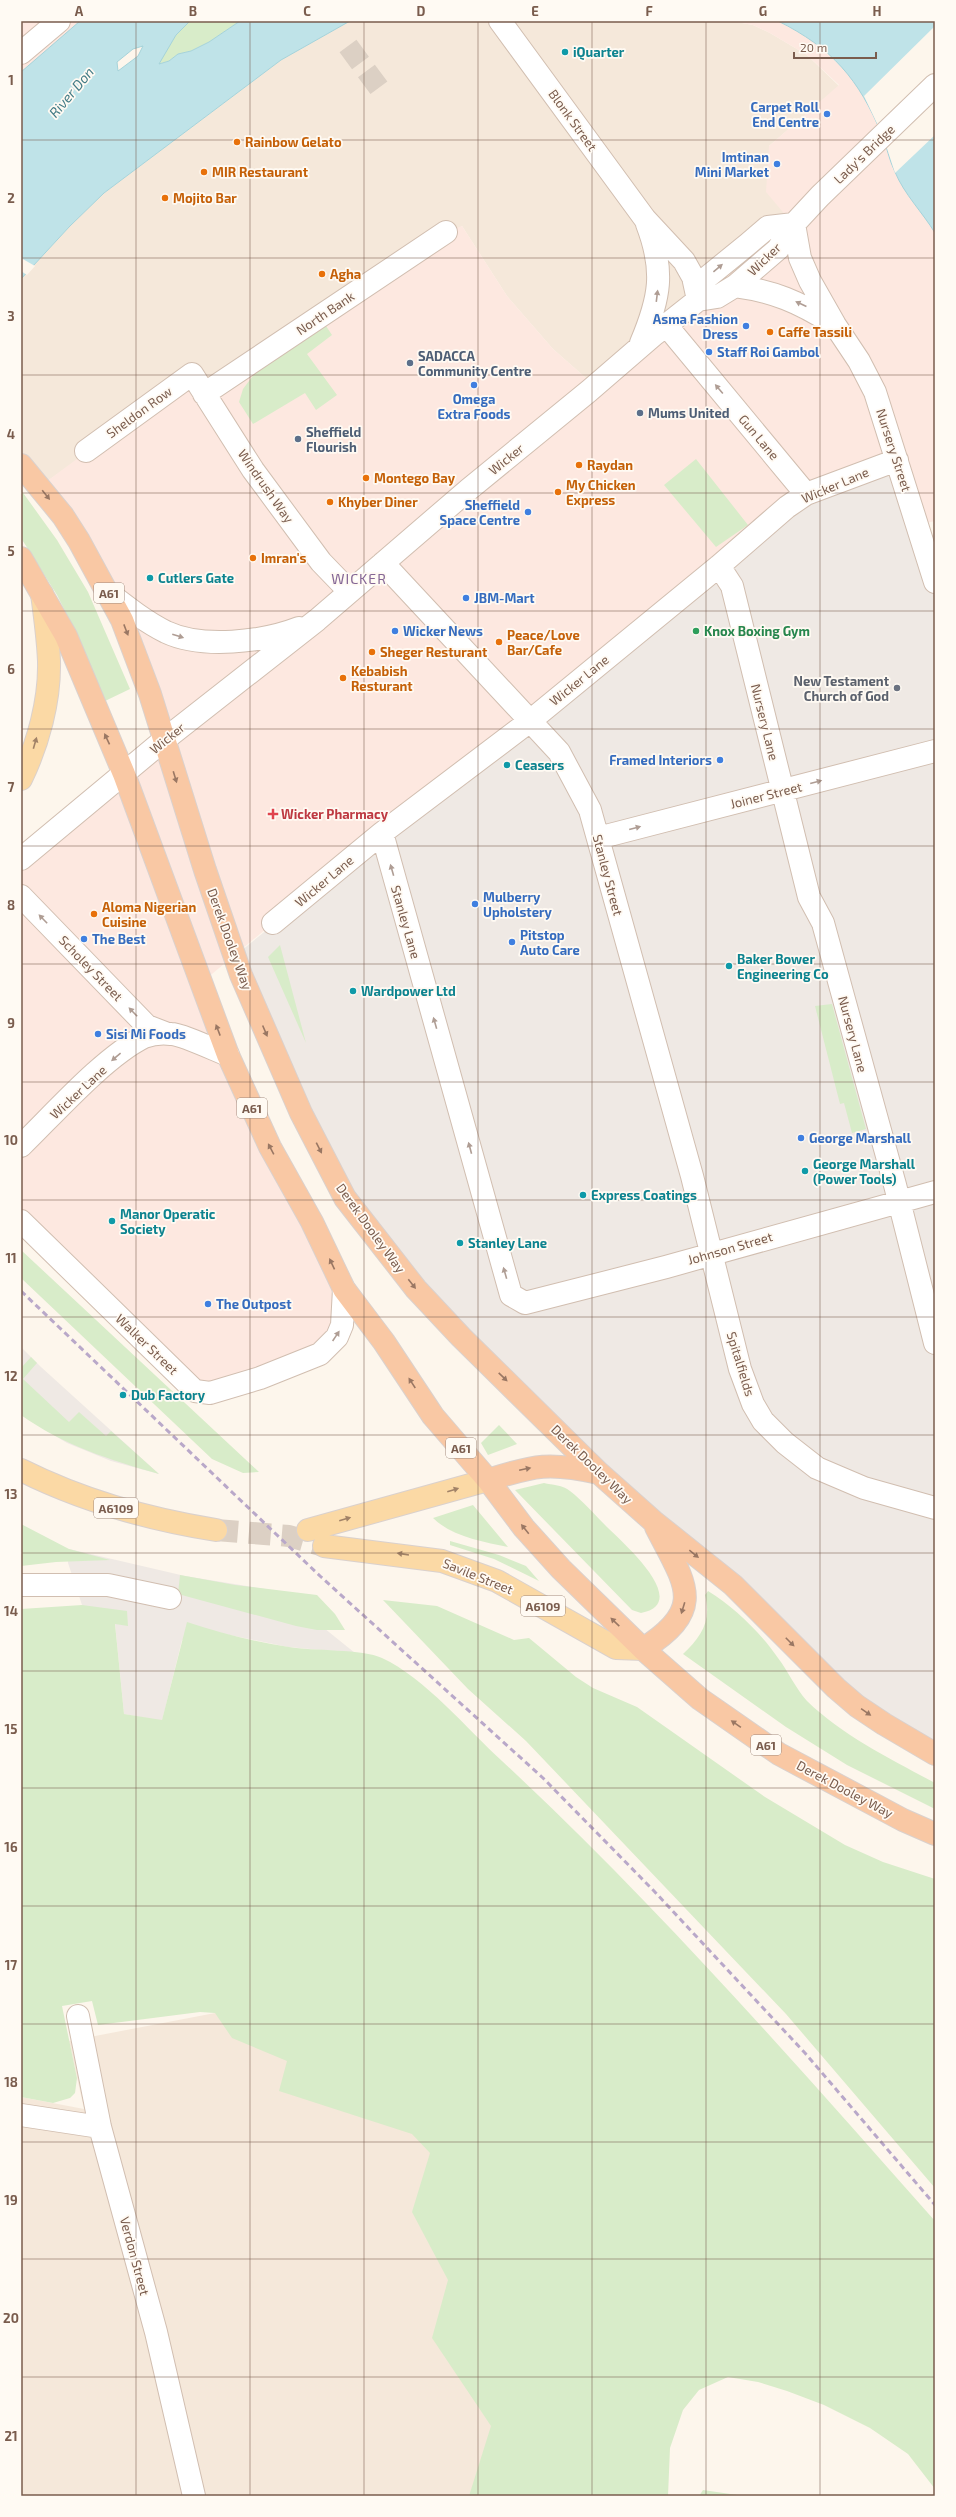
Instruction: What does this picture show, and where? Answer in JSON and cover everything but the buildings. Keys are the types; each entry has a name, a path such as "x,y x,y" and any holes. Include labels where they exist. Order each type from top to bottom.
{"highway":[{"name":"Derek Dooley Way","path":"21,465 63,516 110,594 122,620 144,676 205,870 241,975 301,1113 346,1198 416,1289 461,1337 599,1472 653,1521 733,1585 836,1688 857,1706 935,1754"},
{"name":"Derek Dooley Way","path":"21,558 66,636 104,731 124,774 228,1055 270,1146 312,1222 344,1289 384,1342 433,1416 488,1480 524,1528 561,1569 643,1649 700,1699 779,1754 935,1834"},
{"path":"488,1480 516,1471 550,1465 566,1466 599,1472"},
{"path":"643,1649 664,1636 675,1625 682,1612 686,1596 683,1580 653,1521"}],"main road":[{"path":"21,779 34,749 46,696 49,662 42,594"},
{"name":"A6109","path":"21,1470 75,1495 109,1506 156,1519 216,1530"},
{"path":"308,1530 488,1480"},
{"name":"Savile Street","path":"324,1546 442,1561 497,1581 616,1648 643,1649"}],"street":[{"path":"21,53 59,21"},
{"name":"Blonk Street","path":"500,21 645,219 684,261 693,277 698,300"},
{"name":"Lady's Bridge","path":"794,224 846,169 935,85"},
{"name":"Blonk Street","path":"640,346 654,313 658,297 655,247 645,219"},
{"name":"Wicker","path":"21,859 164,740 317,620 348,591 666,325 698,300 717,297 735,286 778,249 794,224"},
{"name":"Wicker","path":"698,300 705,279 768,227 794,224"},
{"name":"Nursery Street","path":"794,224 800,258 810,281 835,325 859,360 875,392 935,582"},
{"name":"North Bank","path":"204,394 446,232"},
{"name":"Nursery Street","path":"735,286 775,294 803,304 835,325"},
{"name":"Gun Lane","path":"666,325 806,494"},
{"name":"Windrush Way","path":"192,374 253,470 321,562 348,591"},
{"name":"Sheldon Row","path":"86,451 192,374"},
{"name":"Wicker Lane","path":"273,923 382,833 530,720 719,566 787,507 806,494 897,460"},
{"name":"Stanley Street","path":"383,563 559,752 590,810 692,1176 710,1253"},
{"name":"Nursery Lane","path":"719,566 732,586 809,897 822,923 899,1202 935,1343"},
{"name":"Wicker","path":"110,594 167,633 207,641 260,639 290,632 317,620"},
{"name":"Joiner Street","path":"598,838 935,751"},
{"name":"Stanley Lane","path":"382,833 511,1295 525,1303"},
{"name":"Scholey Street","path":"21,896 147,1026 165,1033"},
{"name":"Wicker Lane","path":"21,1146 119,1054 144,1038 165,1033 173,1034 228,1055"},
{"name":"Johnson Street","path":"525,1303 666,1267 710,1253 935,1192"},
{"name":"Walker Street","path":"21,1221 195,1391 210,1393 320,1354 337,1337 342,1325 344,1289"},
{"name":"Spitalfields","path":"710,1253 740,1369 753,1404 764,1421 804,1459 831,1475 864,1488 935,1508"},
{"path":"21,1585 108,1585 170,1598"},
{"name":"Verdon Street","path":"78,2016 100,2127 156,2332 194,2496"},
{"path":"21,2115 100,2127"}],"shaded area":[{"path":"21,21 80,21 21,72"},
{"path":"350,21 731,21 753,25 770,33 807,55 839,86 769,146 794,224 595,386 553,349 507,296 462,226 80,458 39,487 21,465 21,279 73,223 104,193 281,60"},
{"path":"731,21 778,21 812,40 846,71 864,96 935,233 935,521 918,525 273,923 200,984 344,1289 337,1337 210,1393 21,1221 21,859 164,740 150,694 39,487 192,374 204,393 446,232 462,226 507,296 553,349 595,386 705,279 793,224 766,192 769,146 839,85 807,55 770,33 753,25"},
{"path":"897,460 935,582 935,1754 916,1744 599,1473 345,1198 236,955 787,507"},
{"path":"21,1347 159,1474 111,1461 67,1443 21,1415"},
{"path":"69,1549 185,1576 278,1591 355,1653 288,1647 225,1634 182,1640 162,1721 124,1714 115,1623 82,1605 68,1563"},
{"path":"215,2013 446,2127 523,2496 21,2496 21,2097 84,2109 69,2041"}],"green space":[{"path":"178,21 240,21 209,42 191,51 178,54 169,61 158,64 176,35"},
{"path":"326,326 332,335 307,354 337,395 316,410 305,393 253,424 239,402 243,389 255,373"},
{"path":"696,459 748,525 716,547 664,485"},
{"path":"21,490 57,540 88,592 130,689 105,701 76,633 57,595 21,538"},
{"path":"280,945 306,1043 268,957"},
{"path":"832,1004 866,1129 852,1133 844,1103 840,1104 815,1006"},
{"path":"21,1250 259,1472 243,1473 212,1459 21,1278"},
{"path":"31,1357 37,1363 23,1379 69,1422 79,1412 106,1436 111,1431 159,1474 105,1457 70,1443 37,1426 21,1415 21,1368"},
{"path":"499,1425 517,1444 488,1455 481,1443"},
{"path":"544,1483 561,1486 570,1491 638,1558 657,1585 660,1597 655,1607 641,1613 632,1610 515,1490"},
{"path":"473,1505 508,1547 458,1534 440,1524 433,1518"},
{"path":"21,1524 69,1549 110,1560 56,1562 21,1566"},
{"path":"450,1541 499,1555 526,1566 539,1581 494,1559 450,1545"},
{"path":"180,1575 235,1585 317,1595 335,1614 345,1630 317,1630 296,1626 178,1594"},
{"path":"708,1591 728,1605 764,1639 803,1696 821,1714 868,1746 935,1783 935,1809 847,1765 786,1727 683,1654 700,1635 706,1621 707,1604 705,1595"},
{"path":"383,1600 437,1606 514,1640 529,1638 576,1677 593,1688 637,1707 765,1797 845,1845 883,1862 935,1879 935,2188 786,2014 526,1741 468,1689"},
{"path":"82,1605 127,1611 128,1626 115,1624 124,1714 162,1720 187,1622 263,1643 299,1648 363,1653 382,1658 414,1678 430,1691 616,1872 778,2044 935,2221 935,2489 908,2454 870,2428 824,2405 787,2391 758,2382 728,2377 699,2390 683,2410 670,2448 668,2496 469,2496 491,2426 432,2338 448,2280 412,2212 430,2153 412,2134 279,2091 287,2061 232,2038 215,2013 200,2012 98,2025 92,2001 62,2006 77,2078 75,2093 70,2098 53,2103 21,2097 21,1609"},
{"path":"703,2490 744,2496 699,2496"}],"water":[{"name":"River Don","path":"80,21 190,21 176,35 159,64 169,61 178,54 191,51 209,42 240,21 350,21 281,60 104,193 70,226 21,279 21,72","holes":["143,46 138,56 118,71 117,62 133,49"]},
{"path":"778,21 935,21 935,233 908,196 899,180 873,115 864,97 853,81 829,54 814,42"}],"pier":[{"path":"935,26 935,135 895,173 883,136 864,96"},
{"path":"21,258 35,266 27,275 21,271"}],"tunnel":[{"path":"348,46 382,92"},
{"path":"216,1530 289,1536 324,1546"}],"railway":[{"path":"21,1291 320,1576 543,1778 654,1891 805,2053 935,2205"}],"place":[{"name":"iQuarter","path":"565,52"},
{"name":"Carpet Roll End Centre","path":"827,114"},
{"name":"Rainbow Gelato","path":"237,142"},
{"name":"Imtinan Mini Market","path":"777,164"},
{"name":"MIR Restaurant","path":"204,172"},
{"name":"Mojito Bar","path":"165,198"},
{"name":"Agha","path":"322,274"},
{"name":"Asma Fashion Dress","path":"746,326"},
{"name":"Caffe Tassili","path":"770,332"},
{"name":"Staff Roi Gambol","path":"709,352"},
{"name":"SADACCA Community Centre","path":"410,363"},
{"name":"Omega Extra Foods","path":"474,385"},
{"name":"Mums United","path":"640,413"},
{"name":"Sheffield Flourish","path":"298,439"},
{"name":"Raydan","path":"579,465"},
{"name":"Montego Bay","path":"366,478"},
{"name":"My Chicken Express","path":"558,492"},
{"name":"Khyber Diner","path":"330,502"},
{"name":"Sheffield Space Centre","path":"528,512"},
{"name":"Imran's","path":"253,558"},
{"name":"Cutlers Gate","path":"150,578"},
{"name":"JBM-Mart","path":"466,598"},
{"name":"Wicker News","path":"395,631"},
{"name":"Knox Boxing Gym","path":"696,631"},
{"name":"Peace/Love Bar/Cafe","path":"499,642"},
{"name":"Sheger Resturant","path":"372,652"},
{"name":"Kebabish Resturant","path":"343,678"},
{"name":"New Testament Church of God","path":"897,688"},
{"name":"Framed Interiors","path":"720,760"},
{"name":"Ceasers","path":"507,765"},
{"name":"Wicker Pharmacy","path":"273,814"},
{"name":"Mulberry Upholstery","path":"475,904"},
{"name":"Aloma Nigerian Cuisine","path":"94,914"},
{"name":"The Best","path":"84,939"},
{"name":"Pitstop Auto Care","path":"512,942"},
{"name":"Baker Bower Engineering Co","path":"729,966"},
{"name":"Wardpower Ltd","path":"353,991"},
{"name":"Sisi Mi Foods","path":"98,1034"},
{"name":"George Marshall","path":"801,1138"},
{"name":"George Marshall (Power Tools)","path":"805,1171"},
{"name":"Express Coatings","path":"583,1195"},
{"name":"Manor Operatic Society","path":"112,1221"},
{"name":"Stanley Lane","path":"460,1243"},
{"name":"The Outpost","path":"208,1304"},
{"name":"Dub Factory","path":"123,1395"}],"district":[{"name":"WICKER","path":"359,578"}]}
